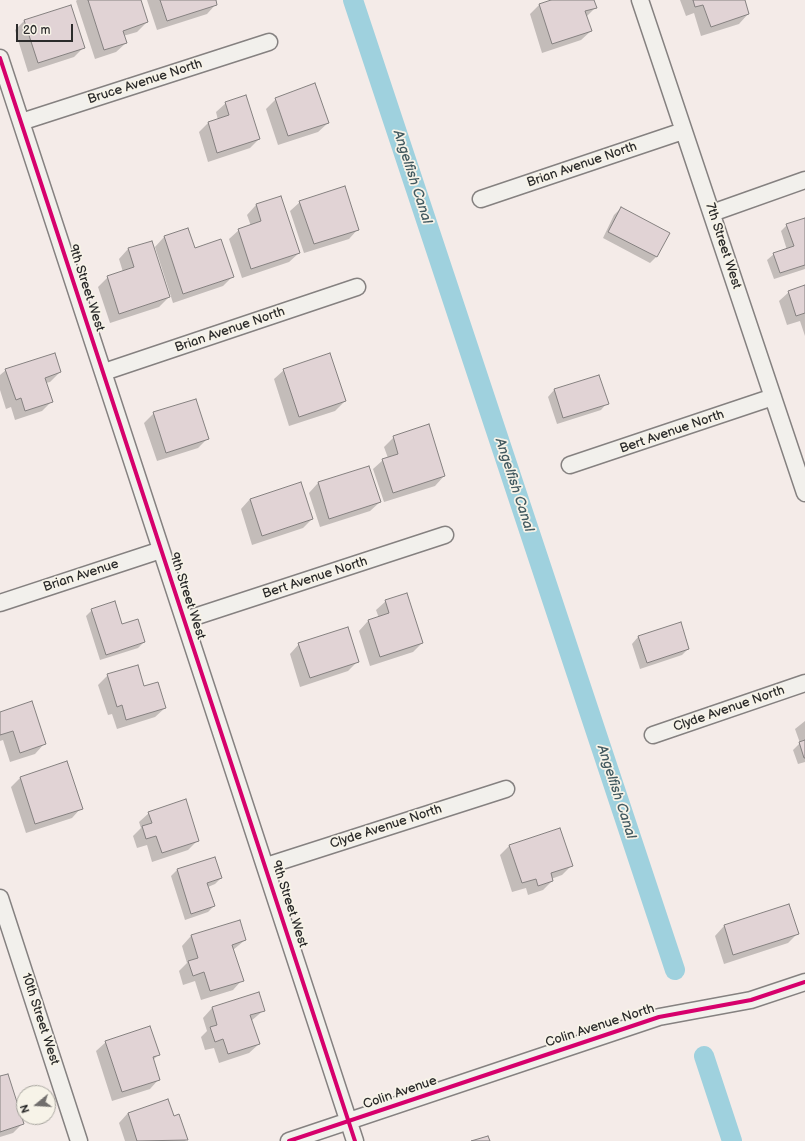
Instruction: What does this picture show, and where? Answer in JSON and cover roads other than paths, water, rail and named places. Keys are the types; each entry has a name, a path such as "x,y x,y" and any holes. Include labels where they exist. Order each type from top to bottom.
{"street":[{"name":"7th Street West","path":"640,0 805,492"},
{"name":"Bruce Avenue North","path":"21,122 269,42"},
{"name":"9th Street West","path":"0,58 355,1141"},
{"name":"Brian Avenue North","path":"481,199 683,131"},
{"path":"712,213 805,180"},
{"name":"Brian Avenue North","path":"104,372 357,287"},
{"name":"Bert Avenue North","path":"570,465 773,397"},
{"name":"Bert Avenue North","path":"185,620 446,535"},
{"name":"Brian Avenue","path":"0,603 161,550"},
{"name":"Clyde Avenue North","path":"653,735 805,683"},
{"name":"Clyde Avenue North","path":"266,866 506,789"},
{"name":"10th Street West","path":"0,898 79,1141"},
{"name":"Colin Avenue North","path":"472,1078 659,1017 751,1000 805,982"},
{"name":"Colin Avenue","path":"289,1141 472,1078"}],"waterway":[{"name":"Angelfish Canal","path":"353,0 675,970"},
{"name":"Angelfish Canal","path":"704,1056 732,1141"}]}
